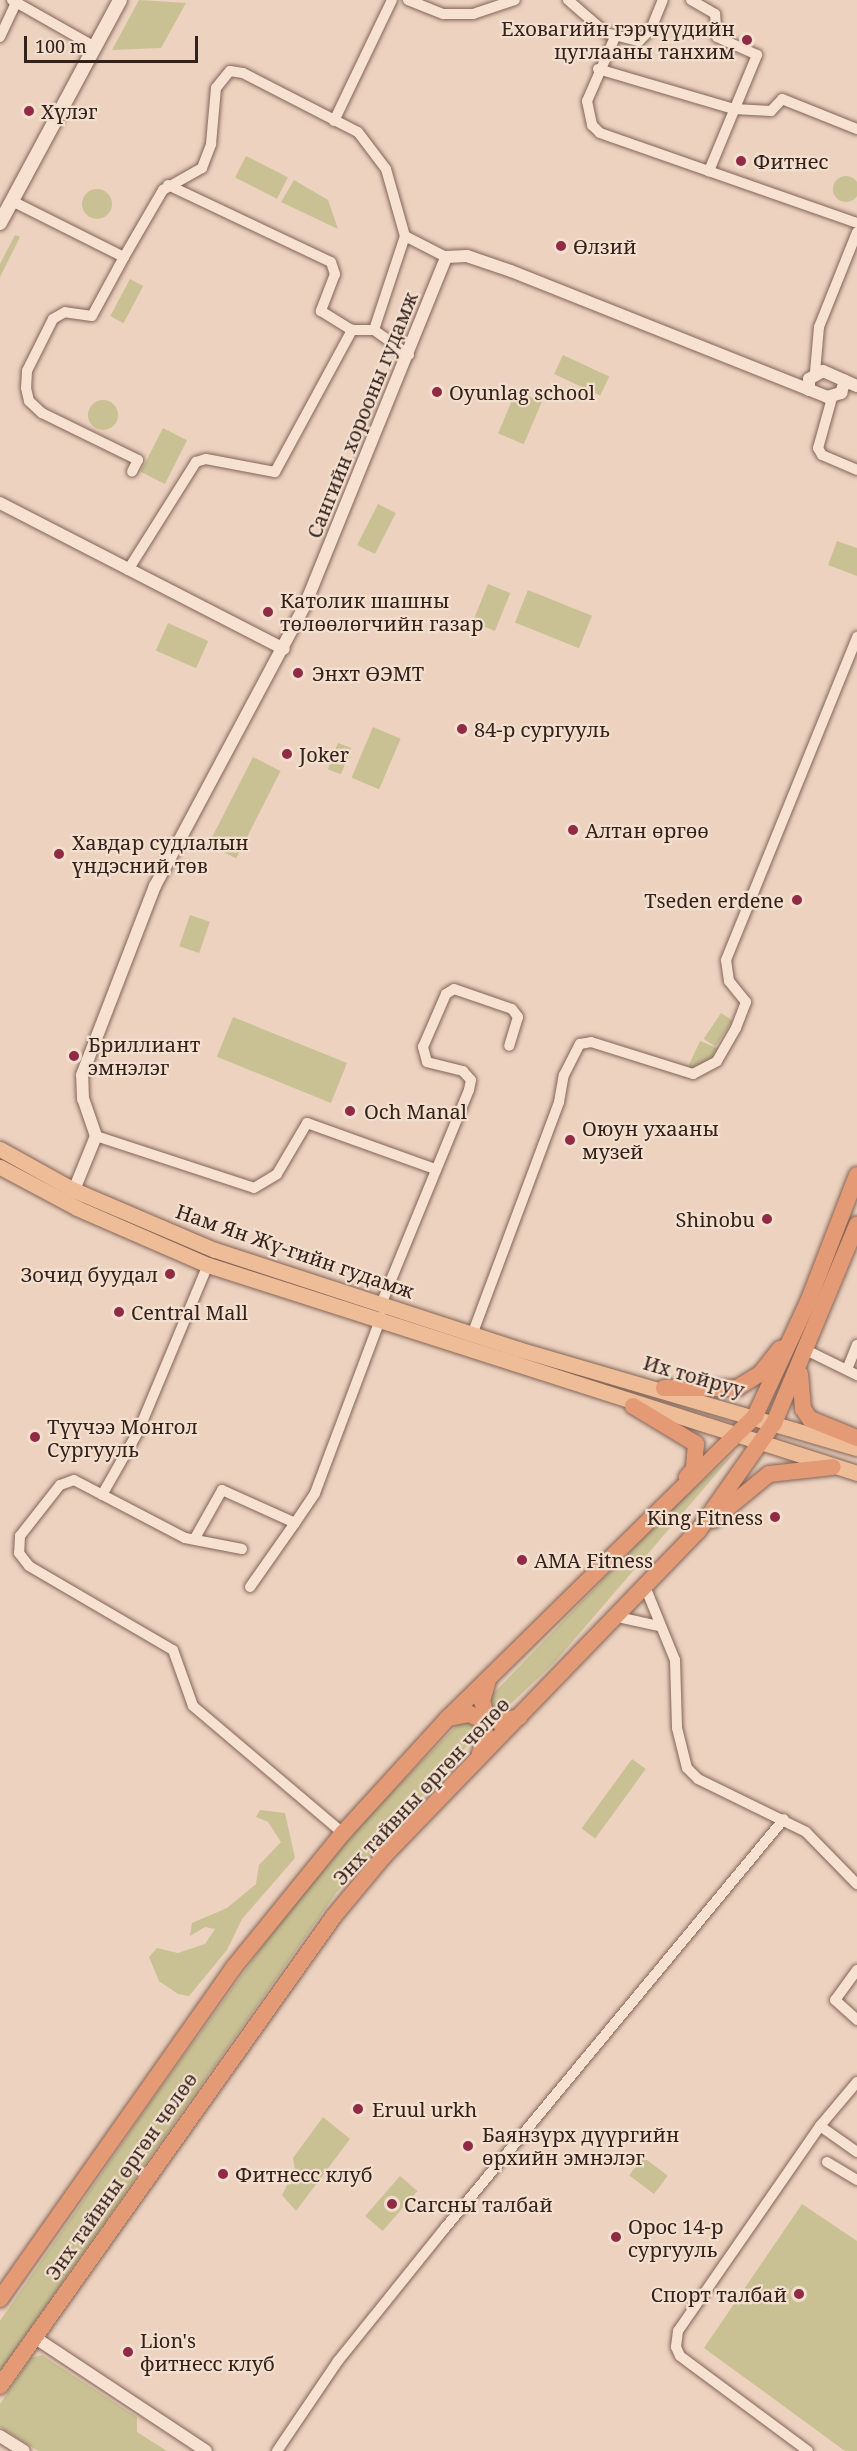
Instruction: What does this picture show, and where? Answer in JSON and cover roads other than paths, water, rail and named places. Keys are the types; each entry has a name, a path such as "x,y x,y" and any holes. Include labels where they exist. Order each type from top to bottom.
{"highway":[{"name":"Энх тайвны өргөн чөлөө","path":"0,2299 234,1967 343,1833 448,1719 755,1416 808,1302 857,1175"},
{"name":"Энх тайвны өргөн чөлөө","path":"0,2386 334,1916 475,1762 618,1617 698,1531 774,1422 800,1370 857,1225"},
{"path":"664,1388 716,1390 749,1384 775,1358 808,1302"},
{"path":"800,1370 803,1409 810,1419 857,1438"},
{"path":"633,1406 696,1444 694,1468 668,1500"},
{"path":"698,1531 769,1474 833,1467"},
{"path":"488,1679 482,1701 486,1715 499,1722 519,1717"},
{"path":"448,1719 470,1714 484,1724 485,1743 475,1762"}],"main road":[{"path":"0,224 120,0"},
{"name":"Нам Ян Жү-гийн гудамж","path":"0,1149 74,1190 215,1250 381,1309 482,1350 633,1406"},
{"name":"Нам Ян Жү-гийн гудамж","path":"0,1167 95,1217 208,1265 381,1309 518,1349"},
{"name":"Их тойруу","path":"518,1349 664,1388 857,1448"},
{"path":"633,1406 857,1473"}],"street":[{"path":"334,121 392,0"},
{"path":"408,0 443,14 473,14 515,0"},
{"path":"568,0 615,37 639,41 646,36 663,0"},
{"path":"691,0 715,14 717,37 757,56 709,171"},
{"path":"0,37 14,2 95,47"},
{"path":"615,37 598,69 587,101 592,125 600,133 857,223"},
{"path":"598,69 734,109 771,111 782,99 857,129"},
{"path":"132,472 138,460 42,413 29,401 26,388 27,371 53,319 65,312 92,316 123,257 168,185 202,168 211,144 216,88 230,71 358,132 386,169 405,236 374,330"},
{"path":"168,185 331,262 335,274 321,311 352,330 374,330 409,355"},
{"path":"12,201 123,257"},
{"path":"809,390 814,372 819,327 857,232"},
{"path":"405,236 447,257 467,256 511,271 832,398"},
{"name":"Сангийн хорооны гудамж","path":"96,1136 82,1099 82,1075 155,886 284,649 409,355 447,257"},
{"path":"128,570 196,462 206,459 275,472 352,330"},
{"path":"814,372 826,371 851,384 832,398 818,448 822,455 857,470"},
{"path":"0,503 284,649"},
{"path":"472,1335 559,1102 564,1076 580,1044 591,1042 693,1074 717,1061 736,1028 746,1002 729,981 726,960 856,644"},
{"path":"250,1587 315,1492 381,1309 471,1080 463,1071 427,1062 423,1047 446,994 454,989 512,1009 518,1017 509,1046"},
{"path":"74,1190 96,1136 254,1188 277,1174 307,1123 435,1169"},
{"path":"102,1494 142,1425 208,1265"},
{"path":"848,1367 856,1349"},
{"path":"808,1351 848,1367 857,1375"},
{"path":"242,1549 162,1528 74,1480 60,1485 20,1536 19,1553 29,1566 173,1650 193,1706 343,1833"},
{"path":"195,1538 222,1490 295,1523"},
{"path":"645,1589 675,1660 677,1728 687,1768 698,1779 784,1819 823,1845 857,1884"},
{"path":"618,1617 659,1626"},
{"path":"277,2451 338,2361 445,2228 784,1819"},
{"path":"857,1970 835,2000 857,2020"},
{"path":"808,2451 680,2356 676,2347 678,2331 820,2126 857,2082"},
{"path":"820,2126 857,2152"},
{"path":"827,2162 857,2180"},
{"path":"34,2337 206,2451"},
{"path":"0,2436 24,2451"}],"place":[{"name":"Еховагийн гэрчүүдийн цуглааны танхим","path":"747,40"},
{"name":"Хүлэг","path":"29,111"},
{"name":"Фитнес","path":"741,161"},
{"name":"Өлзий","path":"561,246"},
{"name":"Oyunlag school","path":"437,392"},
{"name":"Католик шашны төлөөлөгчийн газар","path":"268,612"},
{"name":"Энхт ӨЭМТ","path":"298,673"},
{"name":"84-р сургууль","path":"462,729"},
{"name":"Joker","path":"287,754"},
{"name":"Алтан өргөө","path":"573,830"},
{"name":"Хавдар судлалын үндэсний төв","path":"59,854"},
{"name":"Tseden erdene","path":"797,900"},
{"name":"Бриллиант эмнэлэг","path":"74,1056"},
{"name":"Och Manal","path":"350,1111"},
{"name":"Оюун ухааны музей","path":"570,1140"},
{"name":"Shinobu","path":"767,1219"},
{"name":"Зочид буудал","path":"170,1274"},
{"name":"Central Mall","path":"119,1312"},
{"name":"Түүчээ Монгол Сургууль","path":"35,1437"},
{"name":"King Fitness","path":"775,1517"},
{"name":"AMA Fitness","path":"522,1560"},
{"name":"Eruul urkh","path":"358,2109"},
{"name":"Баянзүрх дүүргийн өрхийн эмнэлэг","path":"468,2146"},
{"name":"Фитнесс клуб","path":"223,2174"},
{"name":"Сагсны талбай","path":"392,2204"},
{"name":"Орос 14-р сургууль","path":"616,2237"},
{"name":"Спорт талбай","path":"799,2294"},
{"name":"Lion's фитнесс клуб","path":"128,2352"}]}
